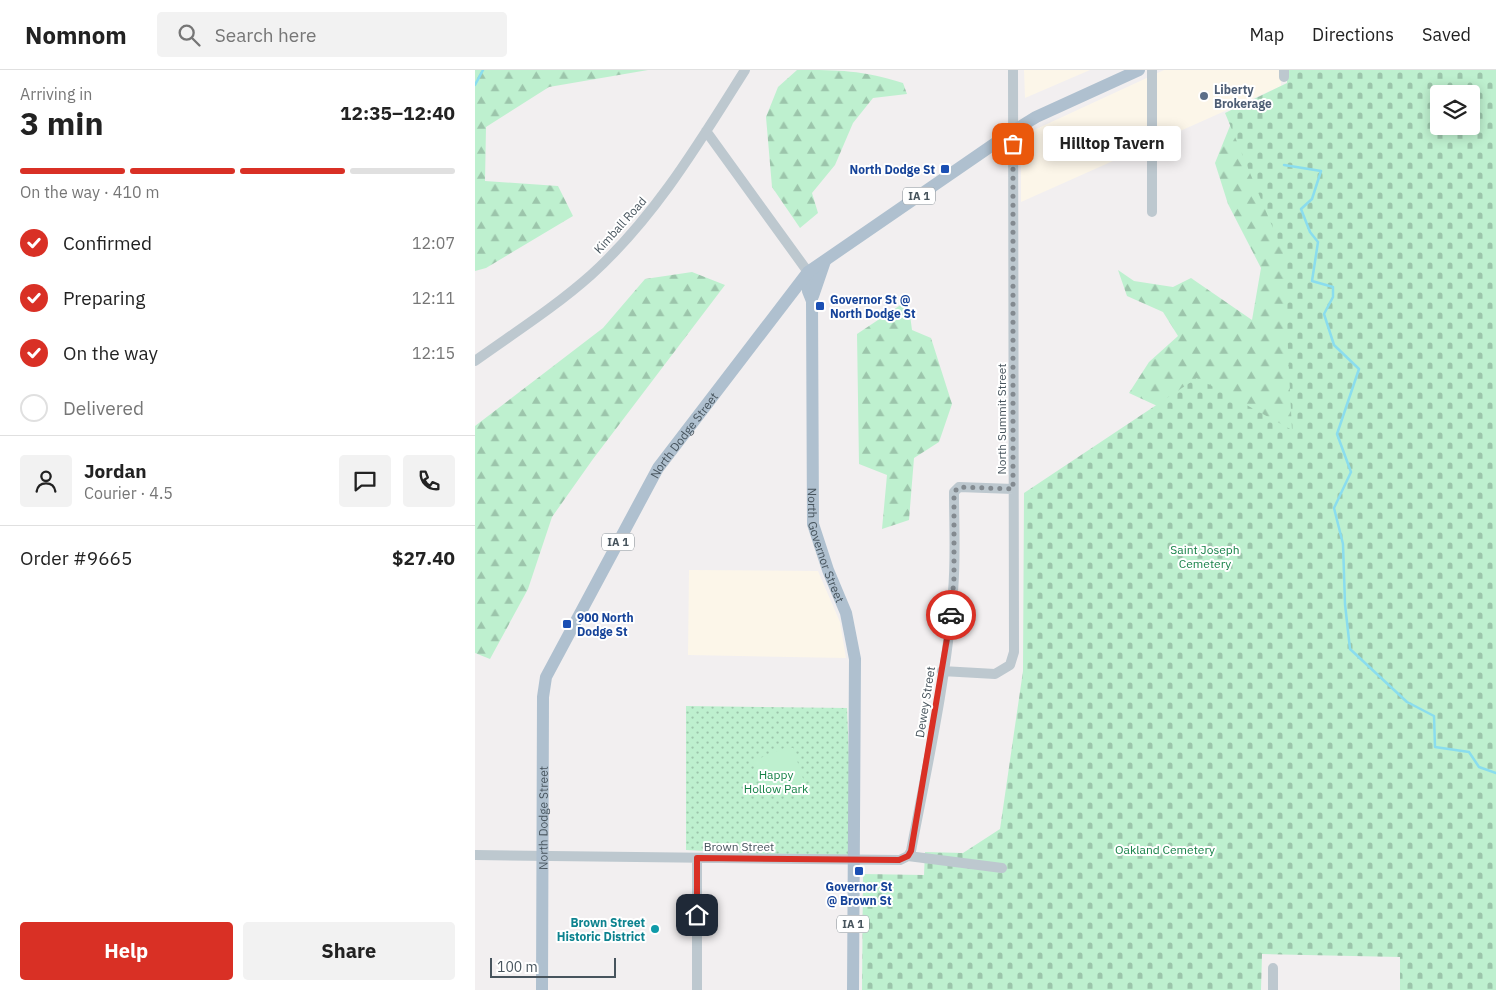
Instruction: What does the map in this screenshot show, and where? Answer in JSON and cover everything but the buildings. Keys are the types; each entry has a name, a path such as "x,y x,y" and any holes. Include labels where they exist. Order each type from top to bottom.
{"main road":[{"name":"North Dodge Street","path":"542,990 544,856 543,697 546,677 658,468 808,272 1013,131 1036,117 1139,70"},
{"path":"787,300 800,296 812,301 825,261"},
{"name":"North Governor Street","path":"808,272 808,291 812,301 813,524 825,564 846,613 855,659 853,990"}],"street":[{"name":"Kimball Road","path":"475,361 564,298 592,274 655,207 745,70"},
{"name":"North Summit Street","path":"942,671 995,674 1008,668 1013,659 1013,70"},
{"path":"1152,70 1153,212"},
{"path":"706,132 808,272"},
{"name":"Dewey Street","path":"908,856 913,842 942,671 953,592 954,492 959,487 1013,489"},
{"name":"Brown Street","path":"475,855 899,860 908,856 1002,868"},
{"path":"697,858 697,990"},
{"path":"1273,968 1273,990"}],"shaded area":[{"path":"1024,70 1090,70 1025,98"},
{"path":"1164,70 1281,70 1281,86 1021,202 1021,136"},
{"path":"689,570 818,571 840,622 846,658 688,655"}],"green space":[{"path":"475,70 648,70 549,87 486,127 485,181 558,186 573,216 486,268 475,271"},
{"path":"797,70 838,71 875,75 903,83 907,94 873,98 853,123 835,165 812,193 818,213 800,228 772,187 766,117 778,87"},
{"path":"1287,70 1496,70 1496,990 1400,990 1400,957 1262,954 1261,990 862,990 863,874 924,875 925,852 963,853 1000,829 1023,671 1024,493 1197,378 1292,430 1283,252 1225,113 1287,83"},
{"path":"1236,111 1430,590 1166,410 1129,393 1149,362 1178,336 1163,312 1127,296 1118,270 1134,281 1173,287 1191,278 1252,320 1261,268 1228,204 1215,163"},
{"path":"692,272 725,285 593,459 552,517 528,589 490,659 475,653 475,426 603,328 645,279"},
{"path":"908,300 912,330 931,338 952,404 939,442 914,458 909,520 882,529 887,475 859,464 857,334"},
{"name":"Happy Hollow Park","path":"686,706 847,708 853,859 686,850"},
{"path":"787,747 793,748 805,785 772,790 759,778 753,761"}],"waterway":[{"path":"475,85 483,70"},
{"path":"1284,165 1321,171 1312,199 1301,209 1310,232 1318,242 1312,281 1333,287 1333,297 1324,314 1334,345 1359,369 1337,434 1351,472 1334,508 1343,544 1345,604 1350,649 1407,702 1434,716 1435,747 1469,752 1479,767 1496,773"}],"way so far":[{"path":"951,615 954,578 954,492 959,487 1013,489 1013,144"}],"place":[{"name":"Liberty Brokerage","path":"1204,96"},
{"name":"Hilltop Tavern","path":"1013,144"},
{"name":"North Dodge St","path":"945,169"},
{"name":"Governor St @ North Dodge St","path":"820,306"},
{"name":"900 North Dodge St","path":"567,624"},
{"name":"Governor St @ Brown St","path":"859,871"},
{"name":"Brown Street Historic District","path":"655,929"}],"route":[{"path":"697,915 697,858 899,860 908,856 911,851 926,769 951,615"}],"park label":[{"name":"Saint Joseph Cemetery","path":"1205,556"},
{"name":"Oakland Cemetery","path":"1165,849"}]}
